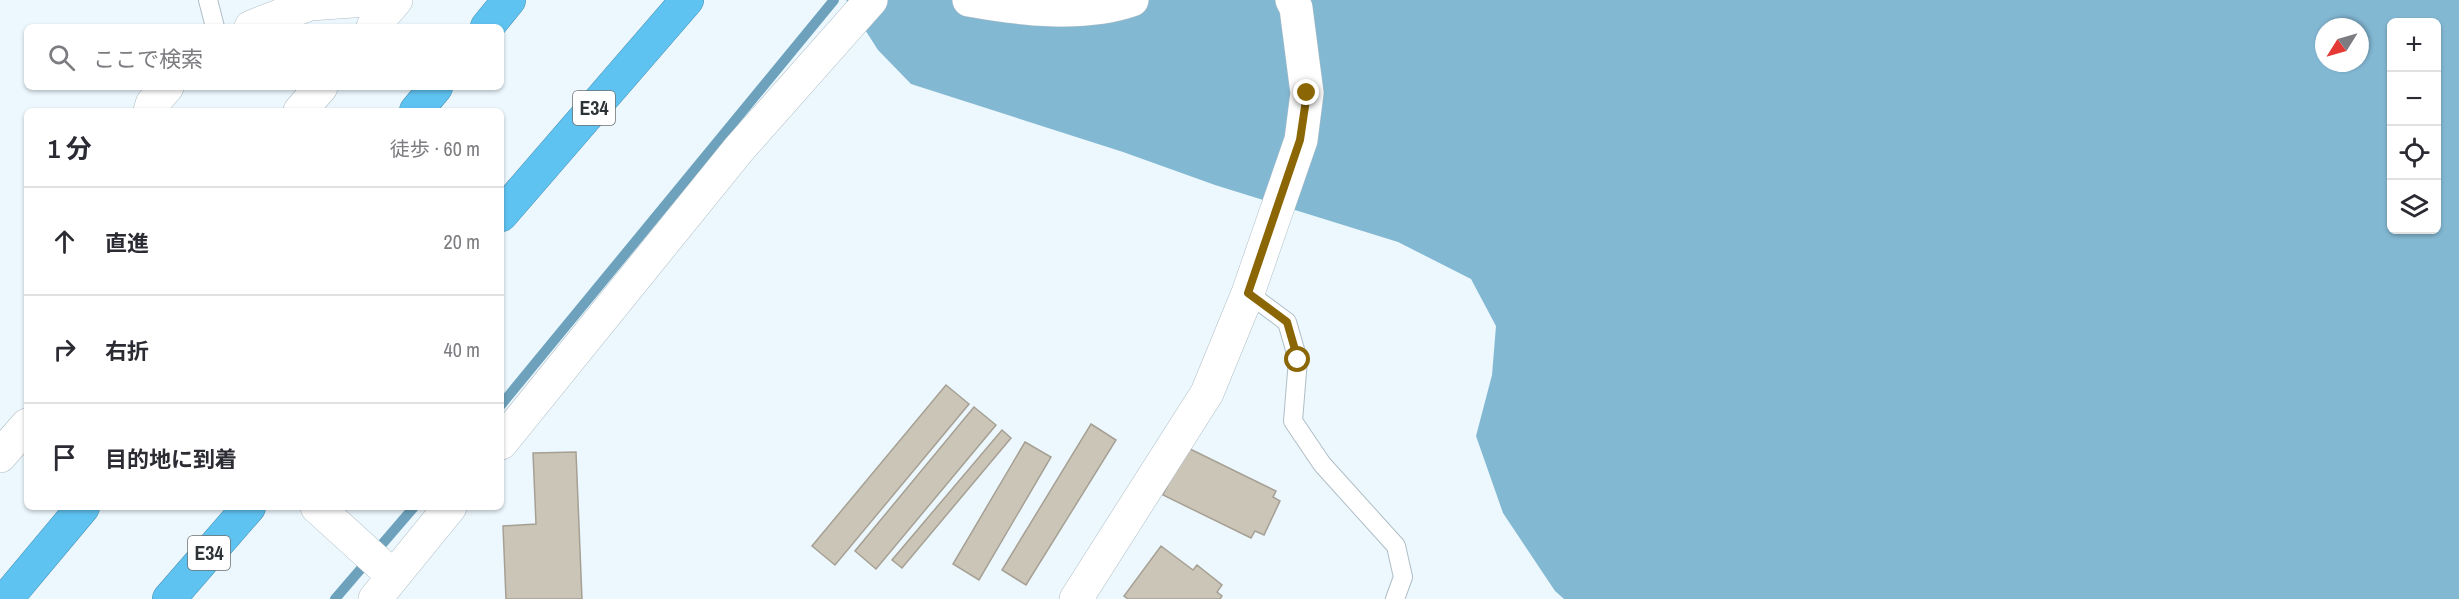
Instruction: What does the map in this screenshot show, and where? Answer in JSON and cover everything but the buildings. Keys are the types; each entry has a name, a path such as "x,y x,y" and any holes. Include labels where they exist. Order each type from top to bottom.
{"highway":[{"path":"489,24 509,0"},
{"name":"E34","path":"504,212 687,0"},
{"path":"418,108 434,90"},
{"path":"6,599 80,510"},
{"name":"E34","path":"169,599 246,510"}],"street":[{"path":"259,24 309,4 367,0"},
{"path":"376,24 396,0"},
{"path":"504,439 740,149 871,0"},
{"path":"969,0 1021,10 1114,6 1132,0"},
{"path":"1076,599 1207,393 1248,293 1300,140 1307,93 1296,8 1292,0"},
{"path":"151,108 164,90"},
{"path":"303,108 318,90"},
{"path":"0,456 24,428"},
{"path":"319,510 354,541 386,582 447,510"}],"lane":[{"path":"208,0 213,24"},
{"path":"1248,293 1287,322 1298,360 1293,421 1322,464 1396,546 1403,577 1395,599"}],"shaded area":[{"path":"846,0 2459,0 2459,599 1564,599 1555,591 1503,513 1476,436 1492,375 1496,326 1471,279 1398,242 1215,185 1123,152 911,84 878,50"}],"waterway":[{"path":"504,401 834,0"},
{"path":"335,599 411,510"}],"route":[{"path":"1298,360 1287,322 1248,293 1300,140 1307,93"}]}
